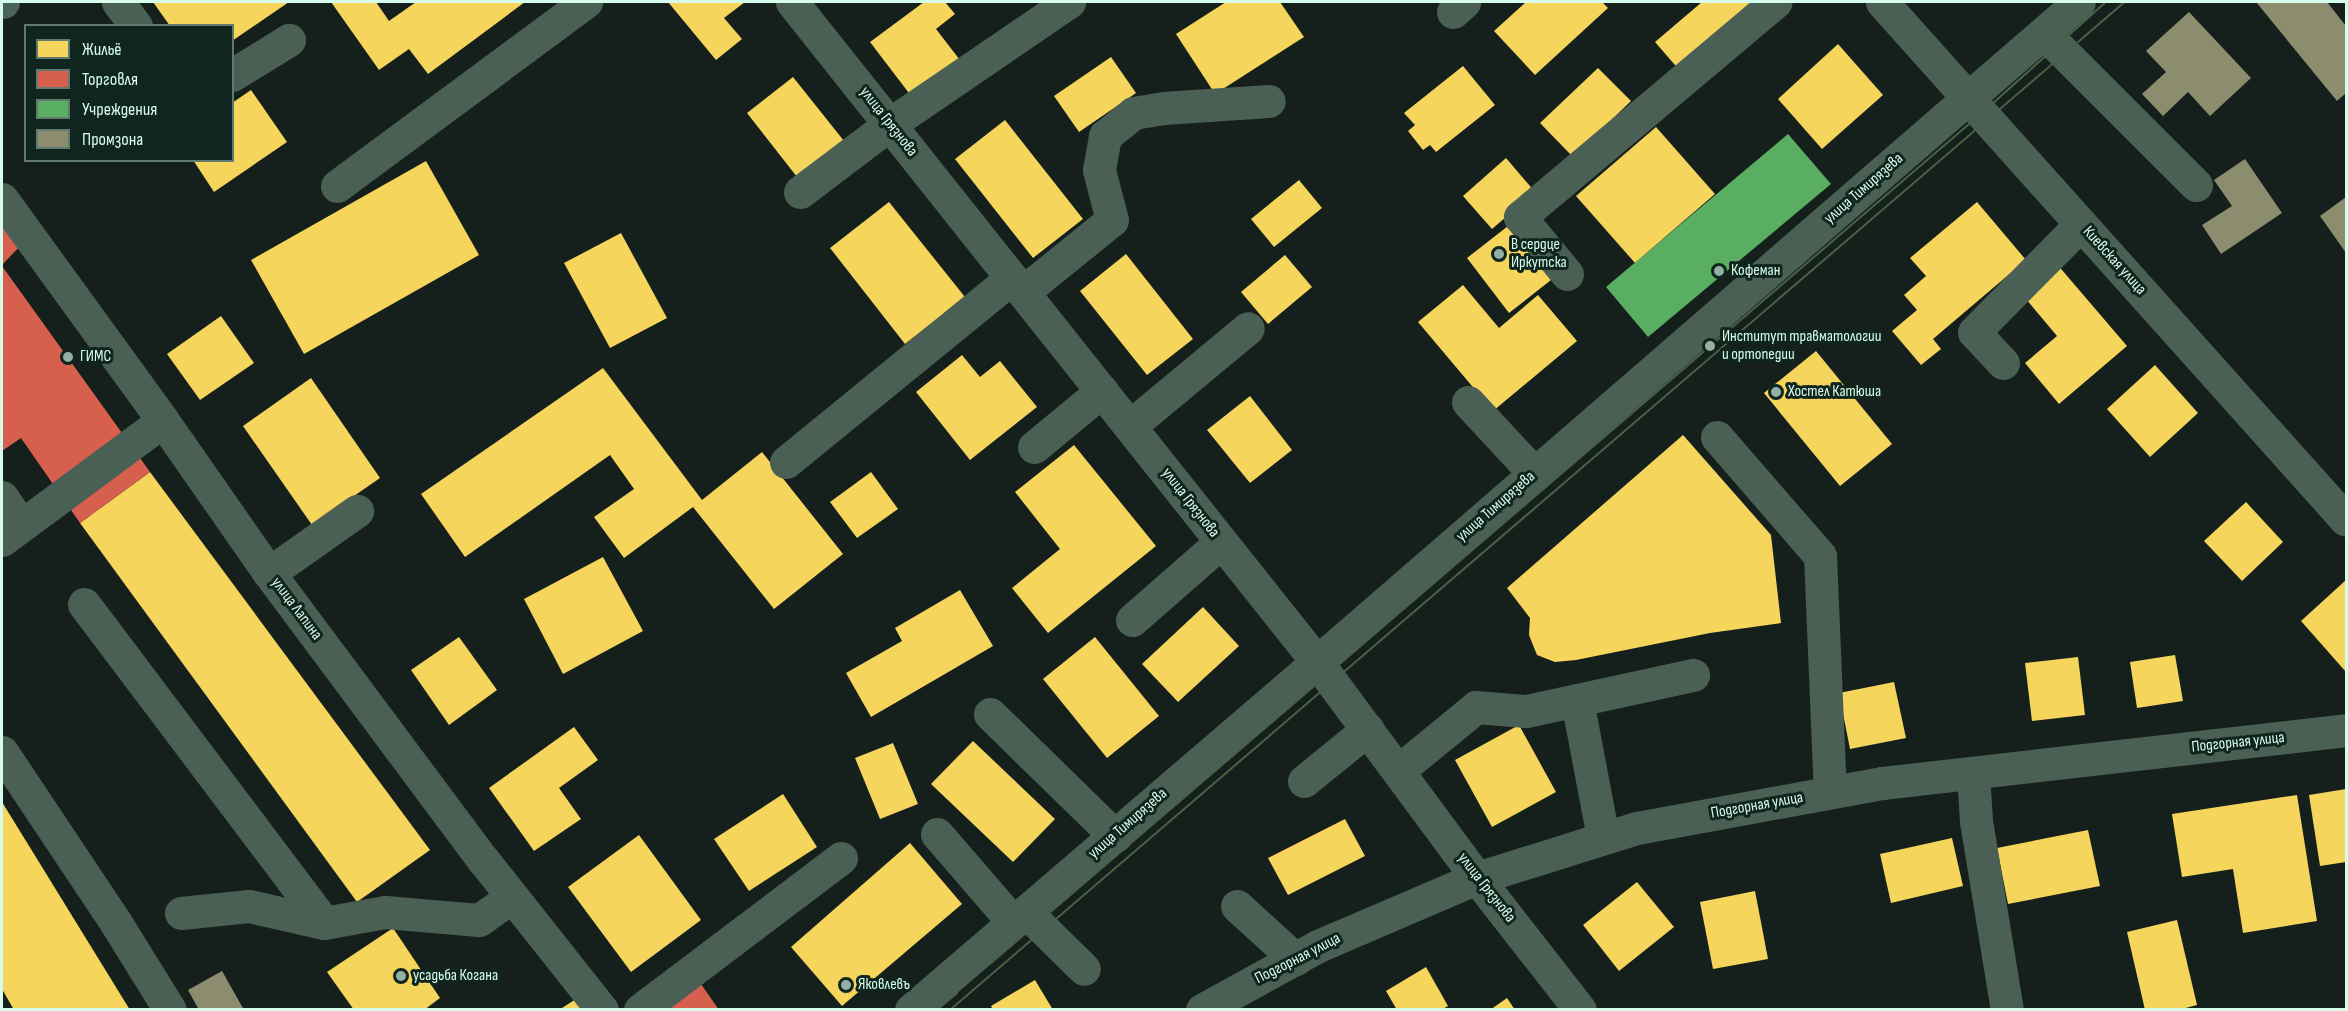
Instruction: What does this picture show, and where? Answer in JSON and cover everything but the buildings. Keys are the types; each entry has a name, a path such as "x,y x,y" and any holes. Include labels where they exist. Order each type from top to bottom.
{"street":[{"path":"118,2 134,24"},
{"path":"337,186 586,2"},
{"name":"улица Грязнова","path":"792,2 1317,662 1477,878 1581,1010"},
{"path":"800,192 890,124 1069,2"},
{"path":"1567,274 1520,217 1776,2"},
{"name":"Киевская улица","path":"1882,2 2081,224 2339,501"},
{"name":"улица Тимирязева","path":"911,1010 1535,474 2079,2"},
{"path":"2044,33 2196,185"},
{"path":"234,74 289,40"},
{"path":"786,462 1018,285 1112,220 1099,170 1106,136 1133,113 1163,108 1269,101"},
{"name":"улица Лапина","path":"2,199 164,421 269,573 512,897 602,1010"},
{"path":"2003,363 1974,332 2081,224"},
{"path":"1130,426 1248,328"},
{"path":"1034,447 1102,391"},
{"path":"1468,402 1535,474"},
{"path":"2,497 11,532 164,421"},
{"path":"1717,437 1820,556 1830,792"},
{"path":"269,573 357,511"},
{"path":"1132,620 1221,542"},
{"path":"84,604 324,923"},
{"path":"1398,771 1476,708 1526,711 1693,675"},
{"path":"1577,700 1603,838"},
{"path":"990,714 1115,836"},
{"path":"1304,781 1368,729"},
{"name":"Подгорная улица","path":"1202,1010 1318,946 1477,878 1638,828 1882,783 2346,730"},
{"path":"2,752 116,923 170,1010"},
{"path":"1974,773 1976,821 2007,1010"},
{"path":"937,834 1019,917 1084,969"},
{"path":"640,1010 841,858"},
{"path":"181,913 249,906 324,923 385,912 479,920 512,897"},
{"path":"1237,906 1295,959"}],"tram line":[{"path":"991,963 1981,114 2106,2"},
{"path":"950,1010 2125,2"},
{"path":"937,1010 957,993"}],"place":[{"name":"В сердце Иркутска","path":"1499,254"},
{"name":"Кофеман","path":"1719,271"},
{"name":"Институт травматологии и ортопедии","path":"1710,346"},
{"name":"ГИМС","path":"68,357"},
{"name":"Хостел Катюша","path":"1776,392"},
{"name":"усадьба Когана","path":"401,976"},
{"name":"Яковлевъ","path":"846,985"}]}
